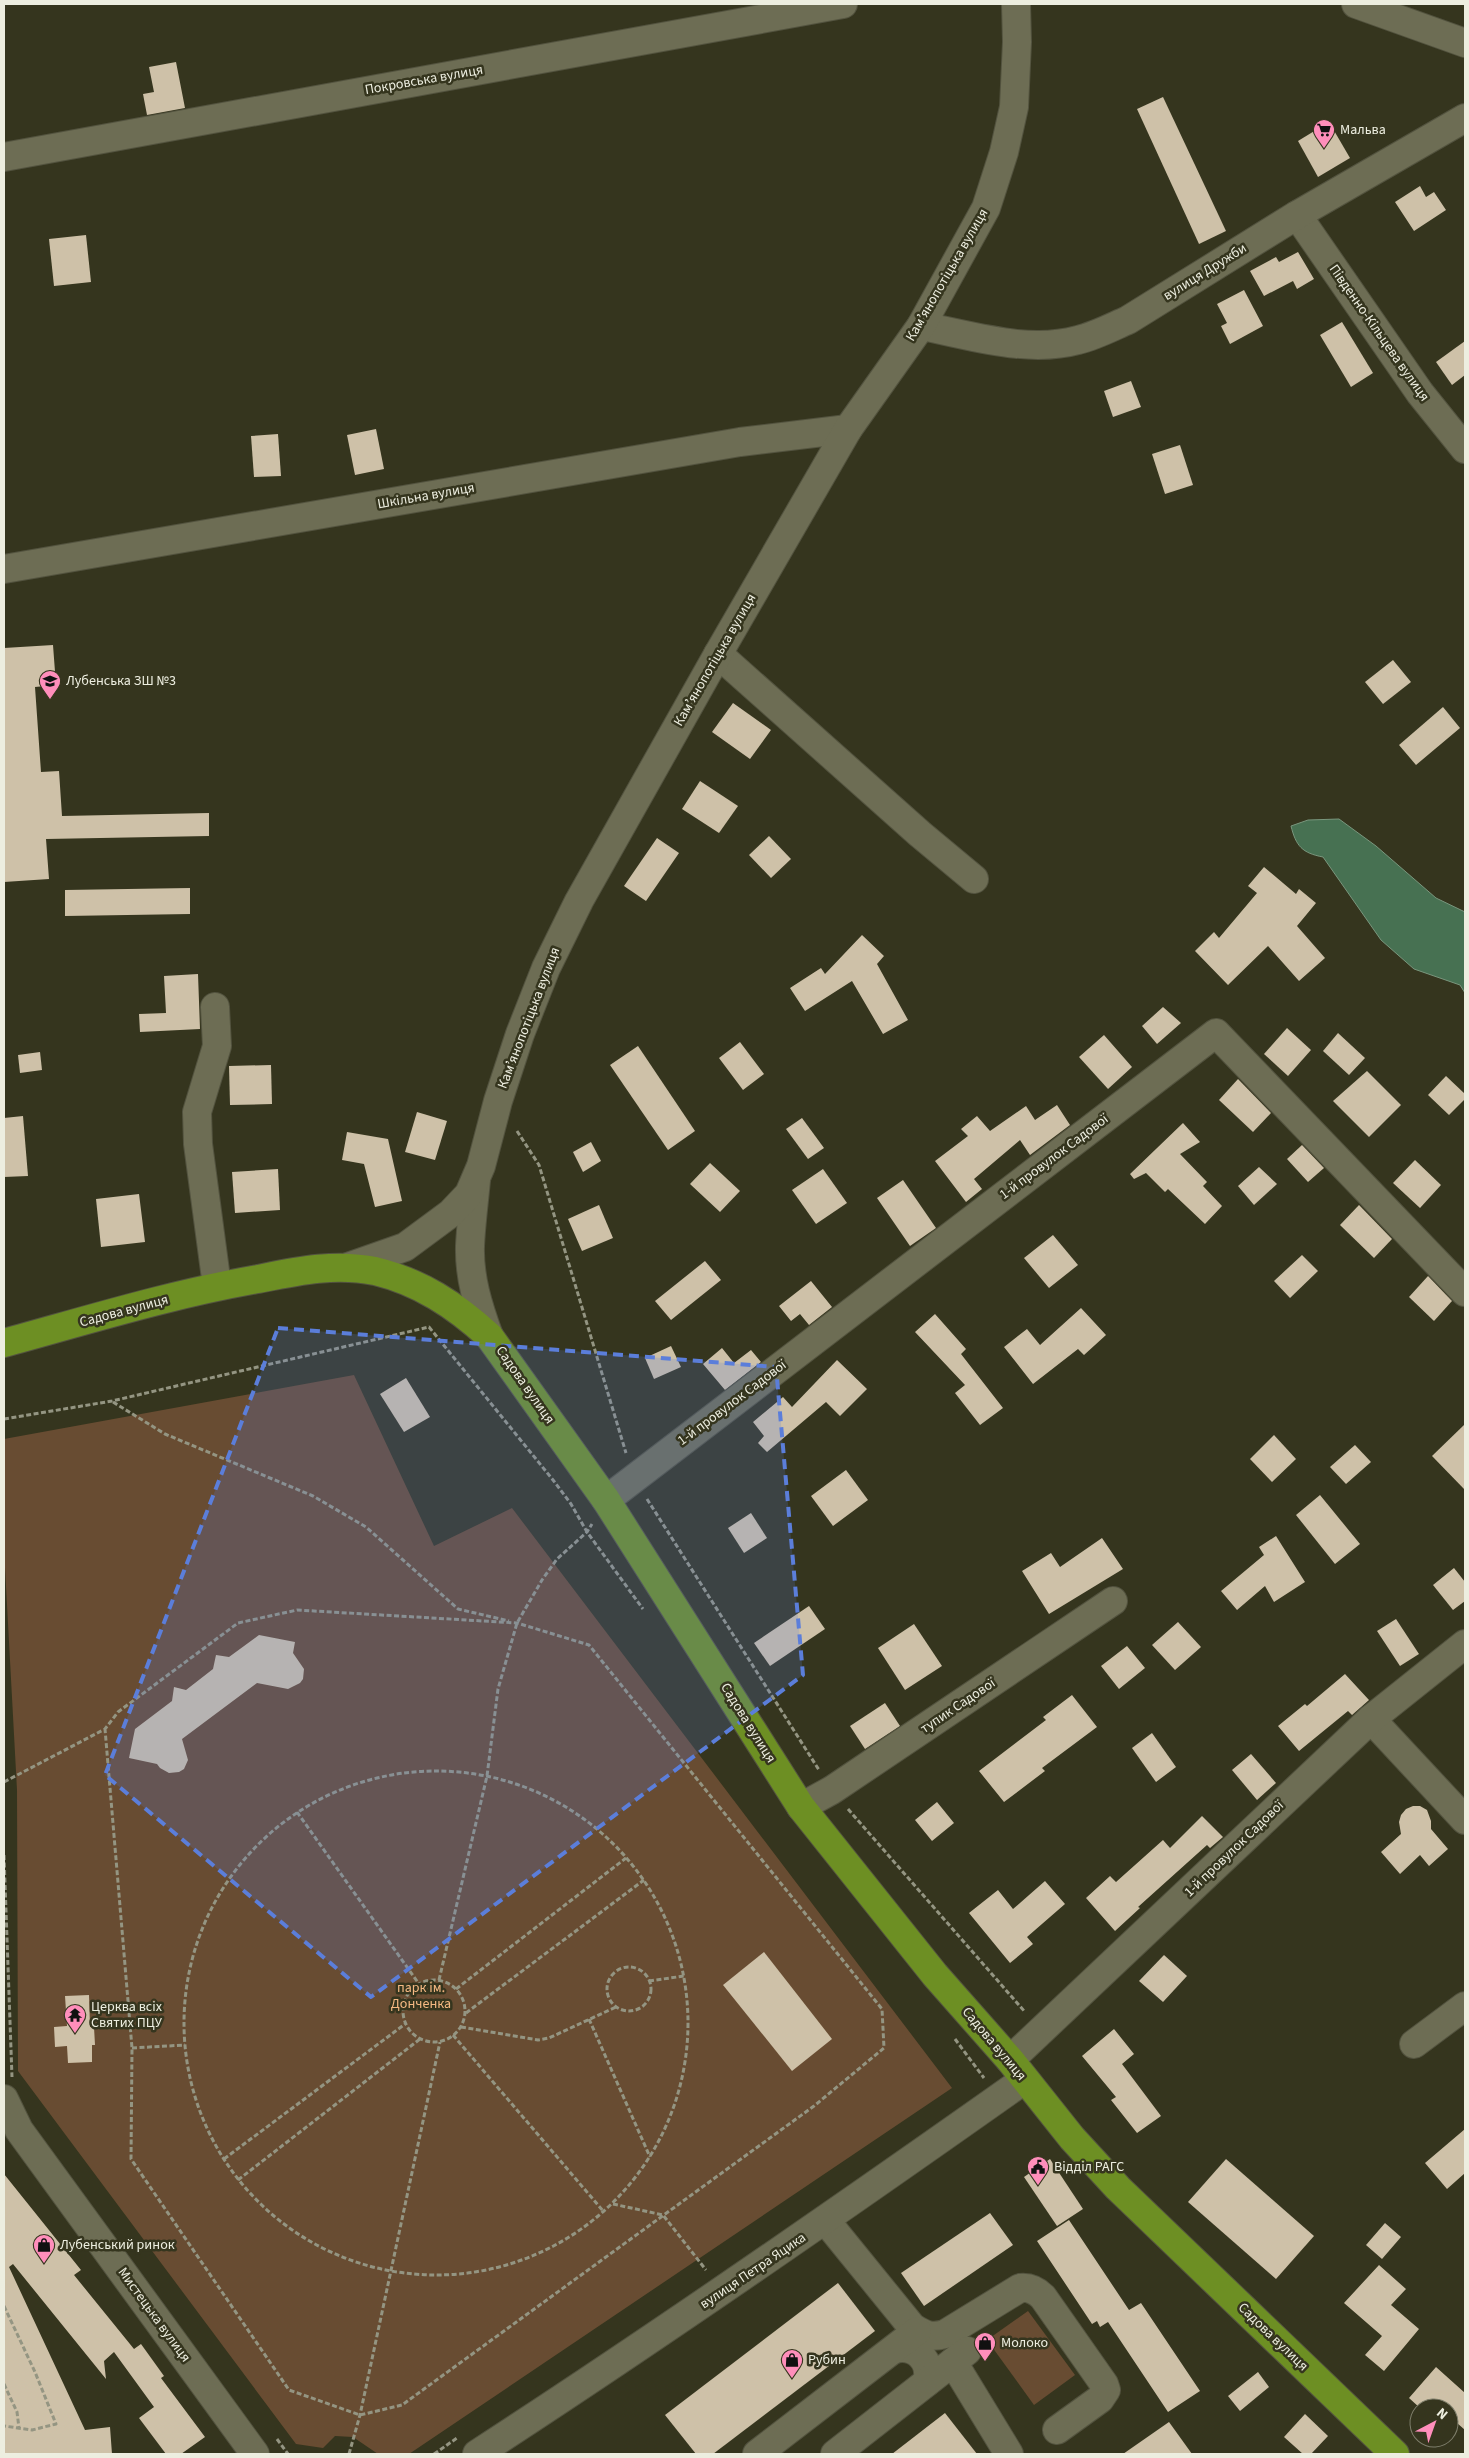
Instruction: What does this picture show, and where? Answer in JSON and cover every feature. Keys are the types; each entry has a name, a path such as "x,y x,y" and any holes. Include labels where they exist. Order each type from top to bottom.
{"main road":[{"name":"Садова вулиця","path":"4,1342 216,1286 321,1267 348,1267 400,1278 424,1288 448,1302 489,1336 606,1500 801,1807 935,1975 1118,2188 1395,2454"}],"street":[{"name":"Покровська вулиця","path":"4,157 844,4"},
{"name":"Камʼянопотіцька вулиця","path":"348,1267 405,1247 451,1213 469,1194 476,1178 498,1100 546,968 571,918 718,654 848,428 921,326 986,208 1004,152 1014,106 1017,42 1016,4"},
{"path":"1356,4 1465,43"},
{"name":"вулиця Дружби","path":"921,326 1025,344 1053,345 1078,340 1128,320 1297,215 1465,118"},
{"name":"Південно-Кільцева вулиця","path":"1297,215 1420,393 1465,449"},
{"name":"Шкільна вулиця","path":"4,569 740,442 848,428"},
{"path":"718,654 920,834 974,879"},
{"path":"214,1007 217,1046 197,1112 198,1144 216,1286"},
{"name":"1-й провулок Садової","path":"606,1500 1216,1033 1465,1292"},
{"path":"476,1178 470,1246 472,1277 478,1307 489,1336"},
{"name":"тупик Садової","path":"801,1807 832,1790 1113,1602"},
{"name":"1-й провулок Садової","path":"1017,2070 1042,2032 1371,1719 1465,1644"},
{"path":"1371,1719 1465,1820"},
{"path":"1414,2044 1465,2006"},
{"name":"вулиця Петра Яцика","path":"468,2446 610,2367 826,2221 1017,2070"},
{"name":"Мистецька вулиця","path":"9,2092 19,2130 256,2454"},
{"path":"826,2221 912,2327 931,2337 945,2334 1020,2288 1036,2291 1043,2296 1106,2390 1100,2399 1057,2430"},
{"path":"757,2454 918,2331"},
{"path":"895,2349 913,2349 922,2357 928,2367 927,2382"},
{"path":"835,2454 960,2357 1009,2454"}],"path":[{"path":"498,1100 539,1166 634,1478 832,1790 1042,2032"},
{"path":"4,1419 112,1401 429,1327 553,1480 571,1504 587,1532 646,1612"},
{"path":"105,1729 132,2048 131,2159 289,2390 360,2415 402,2405 814,2106 884,2048 882,2009 589,1645 517,1623 458,1609 366,1527 313,1496 165,1434 112,1401"},
{"path":"439,1980 487,1776 498,1689 517,1623 552,1566 587,1532 606,1500"},
{"path":"4,1782 105,1729 118,1712 238,1623 297,1610 517,1623"},
{"path":"444,1771 487,1776 542,1794 571,1810 599,1830 644,1880 661,1909 674,1940 684,1976 688,2007 688,2040 684,2074 675,2106 662,2137 650,2157 624,2193 604,2212 572,2236 543,2253 511,2264 478,2272 445,2276 411,2275 391,2271 345,2259 315,2245 286,2227 260,2205 238,2180 224,2159 203,2122 192,2090 184,2045 185,1989 192,1956 203,1924 218,1894 237,1867 260,1841 297,1812 344,1787 377,1778 410,1772 444,1771"},
{"path":"297,1812 419,1984"},
{"path":"4,1855 11,2073 9,2092"},
{"path":"456,1989 626,1858"},
{"path":"466,2013 644,1880"},
{"path":"625,1966 641,1970 649,1981 651,1994 641,2008 633,2011 616,2007 606,1993 610,1976 616,1970 625,1966"},
{"path":"649,1981 684,1976"},
{"path":"433,1979 439,1980 456,1989 465,2002 466,2013 461,2027 453,2036 440,2042 429,2042 420,2039 405,2024 403,2004 407,1994 419,1984 433,1979"},
{"path":"461,2027 538,2040 549,2038 616,2007"},
{"path":"589,2020 650,2157"},
{"path":"224,2159 405,2024"},
{"path":"453,2036 604,2212"},
{"path":"955,2038 984,2079"},
{"path":"238,2180 420,2039"},
{"path":"349,2454 360,2415 440,2042"},
{"path":"132,2048 184,2045"},
{"path":"612,2204 663,2215 706,2270"},
{"path":"698,2275 714,2264"},
{"path":"4,2306 35,2372 56,2424 32,2430 4,2426"},
{"path":"4,2384 16,2412 19,2428"},
{"path":"271,2431 288,2454"},
{"path":"434,2454 468,2446"}],"highlighted area":[{"path":"278,1328 776,1367 803,1675 371,1997 105,1775"}],"green space":[{"name":"парк ім. Донченка","path":"354,1375 434,1546 512,1508 952,2088 409,2454 378,2454 353,2437 335,2436 323,2448 296,2444 18,2071 17,1790 4,1549 4,1439"},
{"path":"1028,2311 1075,2375 1034,2405 987,2340"}],"shaded area":[{"path":"1339,819 1376,846 1436,898 1465,912 1465,993 1460,985 1414,969 1381,940 1323,857 1301,848 1295,839 1291,826 1308,820"}],"building":[{"path":"176,62 185,108 147,115 143,94 154,92 149,67"},
{"path":"1163,97 1226,231 1199,244 1137,109"},
{"name":"Мальва","path":"1329,122 1350,158 1318,177 1298,141"},
{"path":"1420,186 1426,197 1434,192 1446,210 1414,231 1395,202"},
{"path":"86,235 91,282 54,286 49,239"},
{"path":"1298,252 1314,279 1297,289 1293,281 1264,296 1250,271 1276,257 1279,262"},
{"path":"1244,290 1263,326 1230,344 1221,326 1227,323 1217,304"},
{"path":"1342,322 1373,373 1351,387 1320,335"},
{"path":"1465,341 1465,375 1452,385 1436,362"},
{"path":"1131,381 1141,407 1113,417 1104,391"},
{"path":"376,429 384,469 355,475 347,435"},
{"path":"278,434 281,476 254,477 251,436"},
{"path":"1180,445 1193,485 1165,494 1152,454"},
{"path":"53,645 56,685 35,687 41,772 59,771 62,816 209,813 209,836 46,839 49,879 4,882 4,648"},
{"path":"1393,660 1411,682 1383,704 1365,682"},
{"path":"733,703 771,730 750,759 712,732"},
{"path":"1443,707 1460,728 1416,765 1399,745"},
{"path":"700,781 738,806 719,833 682,809"},
{"path":"769,836 791,859 771,878 749,855"},
{"path":"657,838 679,853 646,901 624,886"},
{"path":"1264,867 1296,894 1299,889 1316,903 1297,926 1325,958 1299,981 1268,946 1228,985 1195,951 1214,932 1219,938 1257,893 1248,886"},
{"path":"190,888 190,914 65,916 65,890"},
{"path":"862,935 884,956 877,964 908,1020 883,1034 852,981 805,1011 790,988 821,968 825,974"},
{"path":"198,974 200,1029 140,1032 139,1014 166,1013 164,976"},
{"path":"1163,1007 1181,1023 1157,1044 1142,1026"},
{"path":"1287,1028 1311,1050 1288,1076 1264,1054"},
{"path":"1338,1033 1365,1058 1349,1075 1323,1051"},
{"path":"1104,1035 1132,1067 1108,1089 1079,1057"},
{"path":"740,1042 764,1074 743,1090 719,1058"},
{"path":"638,1046 695,1131 668,1150 610,1065"},
{"path":"40,1052 42,1070 20,1073 18,1055"},
{"path":"271,1065 272,1104 230,1105 229,1066"},
{"path":"1367,1071 1401,1105 1369,1137 1333,1101"},
{"path":"1446,1076 1465,1094 1465,1099 1449,1115 1428,1095"},
{"path":"1238,1079 1271,1113 1253,1132 1219,1100"},
{"path":"1057,1105 1070,1125 1030,1155 1020,1140 974,1179 982,1189 966,1202 935,1161 968,1136 961,1129 977,1116 990,1131 1026,1106 1035,1120"},
{"path":"417,1112 447,1121 435,1160 405,1152"},
{"path":"23,1116 28,1176 4,1177 4,1118"},
{"path":"802,1118 824,1148 808,1159 786,1129"},
{"path":"1183,1123 1200,1142 1180,1154 1207,1182 1203,1186 1222,1206 1205,1224 1168,1189 1165,1192 1146,1173 1134,1179 1130,1174"},
{"path":"347,1132 388,1139 402,1201 375,1207 364,1164 342,1160"},
{"path":"591,1142 601,1161 583,1172 573,1152"},
{"path":"1302,1145 1324,1168 1308,1182 1287,1159"},
{"path":"1415,1160 1441,1185 1420,1208 1393,1183"},
{"path":"710,1163 740,1191 720,1212 690,1184"},
{"path":"1259,1167 1277,1184 1254,1205 1238,1186"},
{"path":"278,1169 280,1210 235,1213 232,1172"},
{"path":"823,1169 847,1203 816,1224 792,1190"},
{"path":"903,1180 936,1228 910,1246 877,1198"},
{"path":"139,1194 145,1242 101,1247 96,1199"},
{"path":"599,1205 613,1238 582,1251 568,1219"},
{"path":"1359,1205 1392,1239 1374,1258 1340,1225"},
{"path":"1053,1235 1078,1265 1049,1288 1024,1258"},
{"path":"1302,1255 1318,1271 1290,1298 1274,1281"},
{"path":"705,1261 721,1280 671,1320 655,1301"},
{"path":"1428,1276 1452,1301 1434,1321 1409,1297"},
{"path":"811,1281 832,1307 809,1325 800,1314 791,1321 779,1306"},
{"path":"1081,1308 1106,1335 1084,1355 1078,1349 1033,1384 1004,1347 1027,1329 1040,1345"},
{"path":"935,1314 966,1349 961,1354 1003,1408 980,1425 955,1393 965,1385 915,1332"},
{"path":"671,1346 681,1367 654,1379 645,1358"},
{"path":"722,1348 734,1363 751,1350 761,1362 725,1390 703,1364"},
{"path":"837,1360 867,1389 840,1416 826,1402 767,1452 758,1443 764,1436 753,1422 783,1397 792,1407"},
{"path":"406,1378 430,1417 404,1432 380,1394"},
{"path":"1465,1424 1465,1490 1432,1456"},
{"path":"1274,1435 1296,1459 1272,1482 1250,1459"},
{"path":"1355,1445 1371,1462 1346,1484 1330,1467"},
{"path":"846,1470 868,1500 833,1526 811,1496"},
{"path":"1320,1495 1360,1544 1335,1564 1296,1515"},
{"path":"751,1513 767,1538 744,1553 728,1528"},
{"path":"1276,1536 1305,1582 1274,1602 1265,1586 1237,1610 1221,1591 1264,1555 1259,1547"},
{"path":"1102,1538 1123,1569 1049,1614 1022,1571 1051,1553 1060,1567"},
{"path":"1454,1568 1465,1582 1465,1601 1453,1610 1433,1585"},
{"path":"809,1606 825,1629 770,1666 754,1643"},
{"path":"1396,1619 1419,1654 1400,1666 1377,1631"},
{"path":"1178,1622 1201,1647 1175,1670 1152,1645"},
{"path":"914,1624 942,1666 905,1690 878,1648"},
{"path":"259,1635 295,1642 293,1653 304,1669 303,1679 300,1683 288,1689 257,1683 182,1739 188,1760 184,1769 179,1772 169,1773 157,1764 129,1758 135,1729 172,1701 174,1687 186,1690 213,1669 216,1655 229,1657"},
{"path":"1127,1646 1145,1668 1119,1689 1101,1666"},
{"path":"1345,1674 1369,1700 1352,1715 1348,1711 1299,1751 1278,1726 1305,1704 1307,1706"},
{"path":"1072,1695 1097,1727 1042,1768 1045,1771 1004,1802 979,1771 1046,1720 1043,1717"},
{"path":"885,1703 900,1726 865,1749 850,1726"},
{"path":"1152,1733 1176,1767 1156,1782 1132,1748"},
{"path":"1251,1754 1276,1783 1257,1800 1232,1770"},
{"path":"937,1802 954,1823 932,1841 915,1820"},
{"path":"1420,1806 1427,1810 1431,1821 1431,1829 1448,1849 1429,1866 1420,1855 1400,1874 1381,1852 1401,1834 1399,1822 1401,1815 1406,1809"},
{"path":"1202,1816 1223,1837 1210,1848 1207,1845 1138,1907 1140,1908 1115,1931 1086,1898 1110,1876 1116,1882 1163,1840 1170,1848"},
{"path":"1045,1881 1065,1904 1027,1937 1033,1944 1010,1963 969,1913 998,1890 1013,1909"},
{"path":"764,1952 832,2039 792,2071 723,1985"},
{"path":"1164,1955 1187,1976 1163,2002 1139,1981"},
{"path":"89,1995 90,2027 94,2027 95,2045 92,2045 92,2062 68,2063 67,2046 55,2047 54,2027 67,2026 65,1996"},
{"path":"1114,2029 1134,2054 1122,2064 1161,2116 1137,2133 1111,2100 1116,2097 1082,2056"},
{"path":"1465,2129 1465,2173 1447,2189 1425,2163"},
{"path":"1050,2159 1083,2209 1057,2226 1024,2177"},
{"path":"1226,2159 1314,2236 1276,2279 1188,2202"},
{"name":"Лубенський ринок","path":"4,2174 81,2270 74,2275 134,2349 141,2344 164,2376 161,2378 205,2437 181,2454 166,2454 139,2418 154,2407 114,2352 104,2361 106,2379 13,2264 9,2267 85,2430 110,2427 112,2454 4,2454"},
{"path":"990,2213 1013,2245 924,2306 901,2273"},
{"path":"1069,2220 1129,2310 1141,2303 1200,2391 1168,2412 1108,2322 1100,2327 1097,2321 1092,2324 1037,2241"},
{"path":"1385,2223 1401,2237 1382,2259 1366,2245"},
{"path":"1379,2265 1406,2289 1391,2305 1419,2329 1384,2371 1365,2355 1382,2336 1344,2303"},
{"path":"838,2283 875,2331 713,2454 696,2454 665,2415"},
{"path":"1436,2367 1465,2393 1465,2430 1459,2425 1459,2398 1409,2398"},
{"path":"1258,2372 1269,2387 1240,2411 1228,2396"},
{"path":"945,2413 977,2454 892,2454"},
{"path":"1305,2414 1328,2436 1311,2454 1303,2454 1284,2437"},
{"path":"1169,2422 1192,2454 1123,2454"}],"place":[{"name":"Мальва","path":"1324,149"},
{"name":"Лубенська ЗШ №3","path":"50,700"},
{"name":"Церква всіх Святих ПЦУ","path":"75,2034"},
{"name":"Відділ РАГС","path":"1038,2186"},
{"name":"Лубенський ринок","path":"44,2264"},
{"name":"Молоко","path":"985,2362"},
{"name":"Рубин","path":"792,2379"}]}
